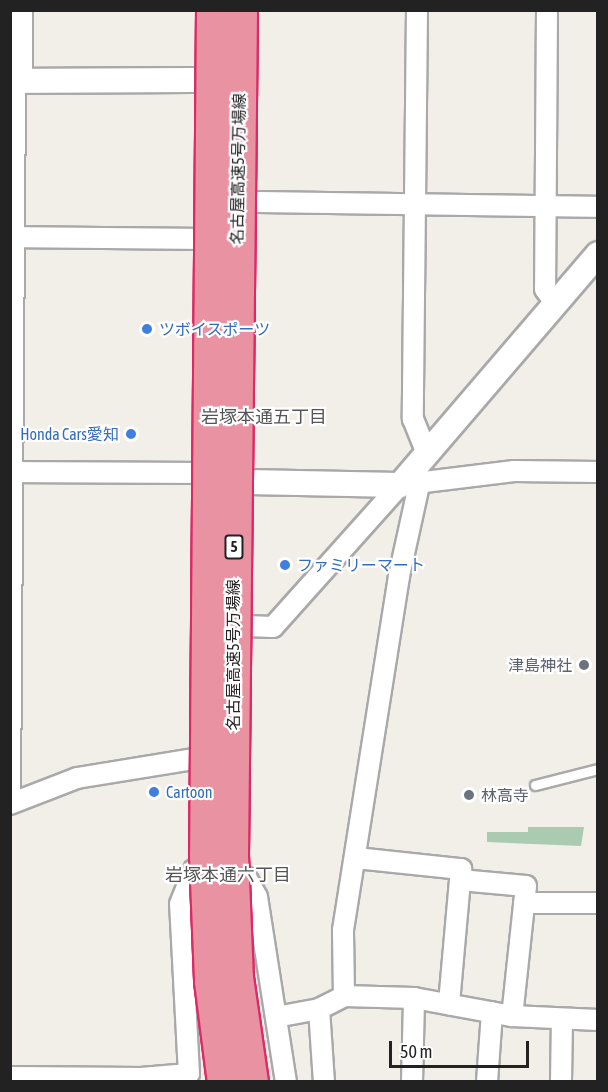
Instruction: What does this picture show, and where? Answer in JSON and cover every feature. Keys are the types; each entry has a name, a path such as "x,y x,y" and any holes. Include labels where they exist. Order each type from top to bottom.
{"highway":[{"name":"名古屋高速5号万場線","path":"213,10 206,855 211,981 224,1082"},
{"name":"名古屋高速5号万場線","path":"240,10 231,855 236,977 251,1082"}],"street":[{"path":"22,10 16,81 13,237 10,803 77,778 195,759"},
{"path":"417,10 413,419 427,453"},
{"path":"547,10 545,289 555,303"},
{"path":"16,81 254,80"},
{"path":"251,202 597,207"},
{"path":"13,237 198,239"},
{"path":"246,627 273,627 409,485 427,453 597,254"},
{"path":"12,472 196,473 247,482 409,485 514,471 597,472"},
{"path":"344,996 343,930 399,576 409,485"},
{"path":"356,858 461,868 449,1004"},
{"path":"10,1077 189,1078 180,904 194,870"},
{"path":"246,877 257,897 286,1082"},
{"path":"460,880 526,886 512,1016"},
{"path":"524,903 597,903"},
{"path":"276,1017 319,1009 344,996 414,998 512,1016 597,1020"},
{"path":"412,1082 414,998"},
{"path":"319,1009 324,1082"},
{"path":"487,1082 492,1012"},
{"path":"561,1082 562,1018"}],"lane":[{"path":"535,785 597,769"}],"green space":[{"path":"528,827 584,827 581,846 487,842 487,832 528,832"}],"place":[{"name":"ツボイスポーツ","path":"147,329"},
{"name":"Honda Cars愛知","path":"131,434"},
{"name":"ファミリーマート","path":"285,565"},
{"name":"津島神社","path":"584,665"},
{"name":"Cartoon","path":"154,792"},
{"name":"林高寺","path":"469,795"}],"district":[{"name":"岩塚本通五丁目","path":"264,417"},
{"name":"岩塚本通六丁目","path":"228,875"}]}
